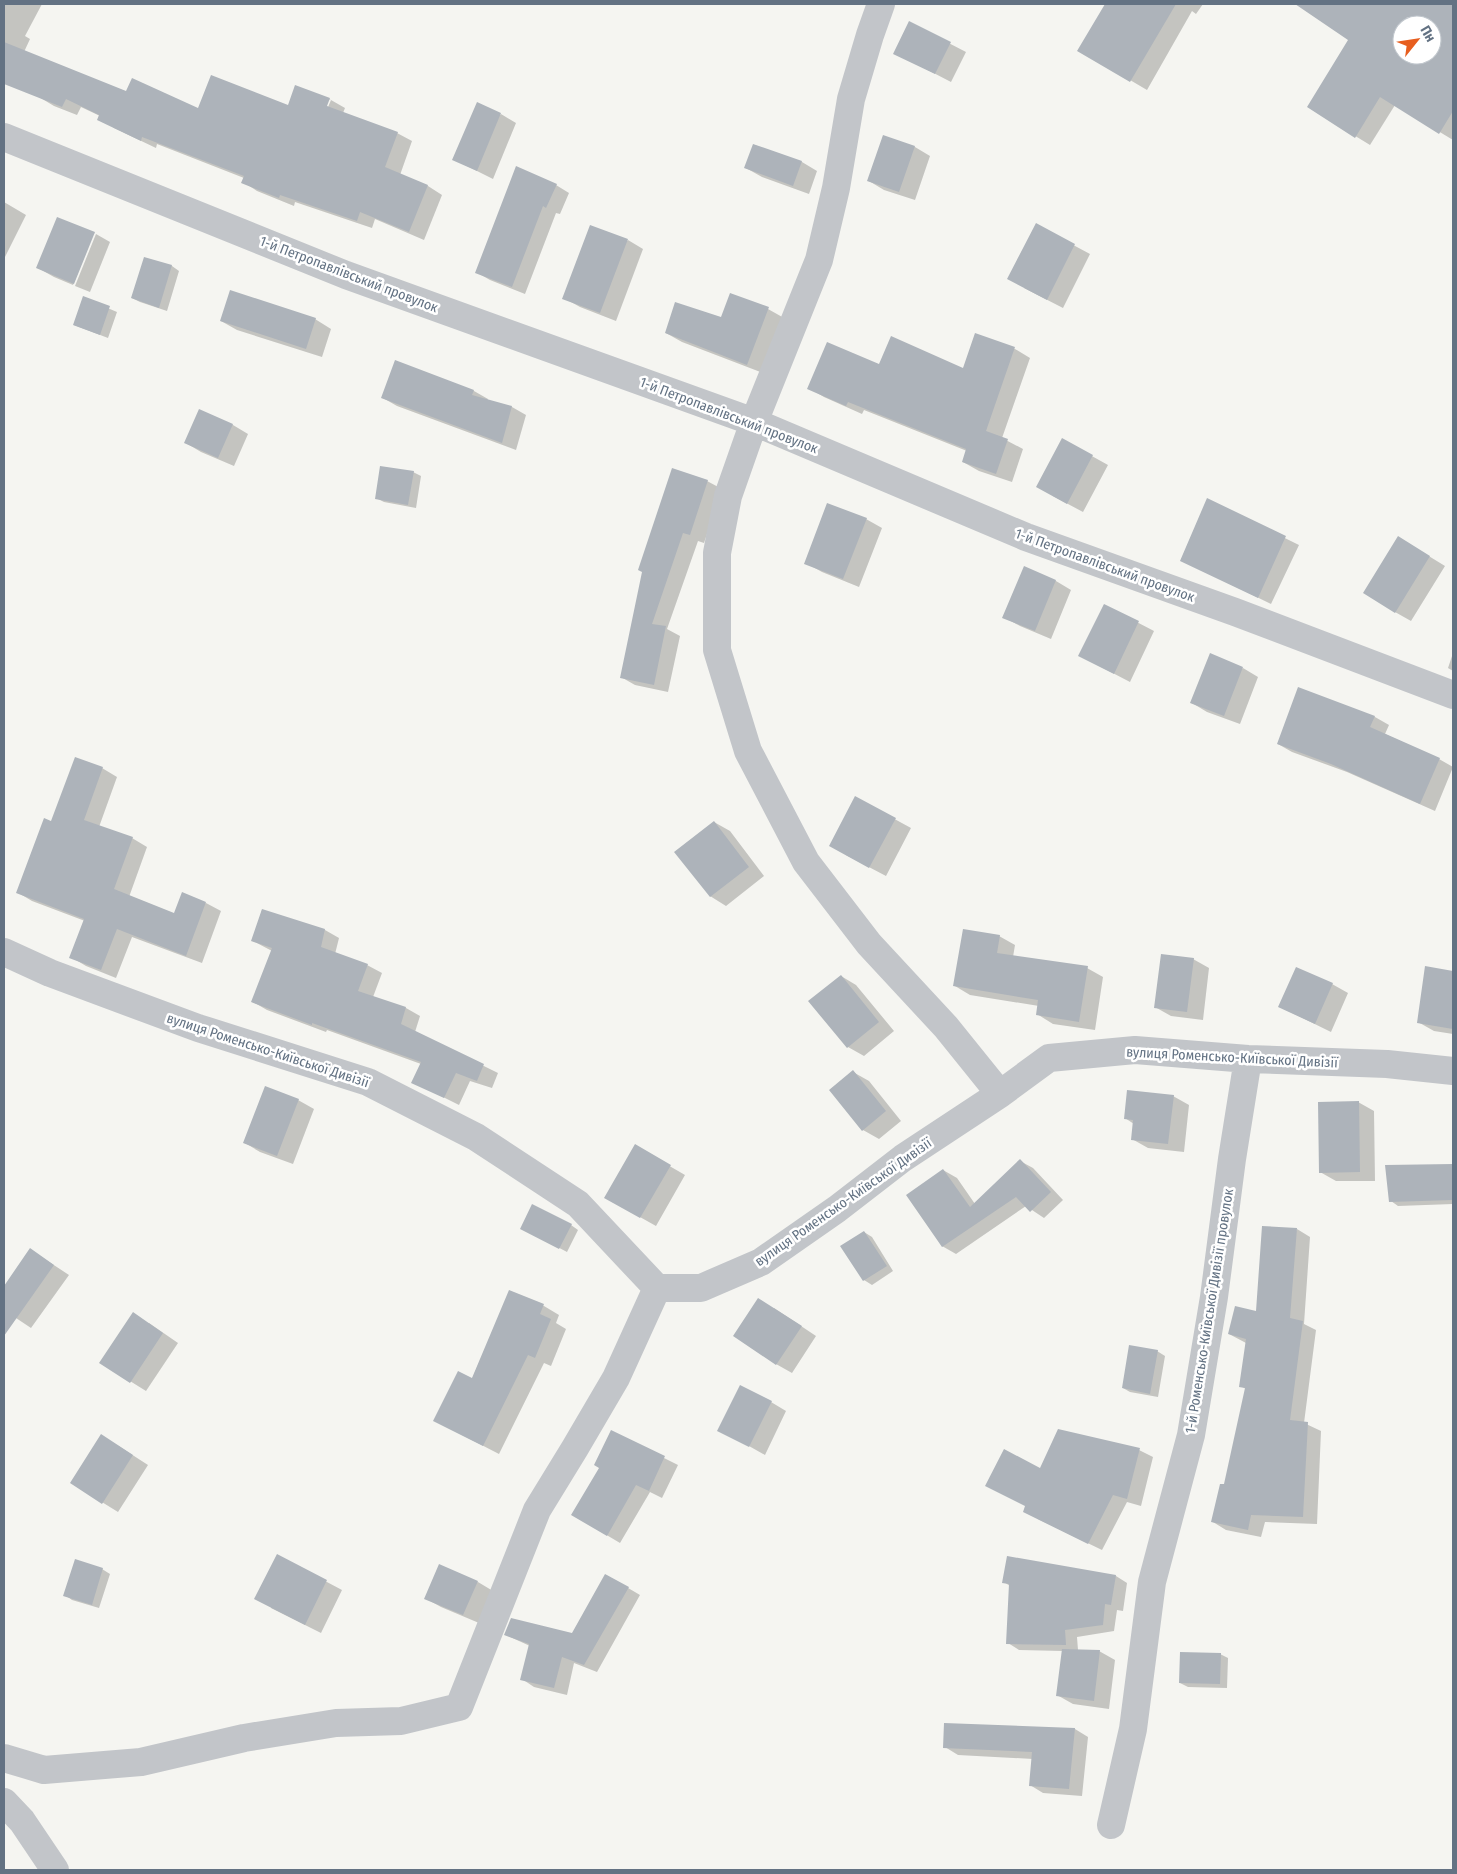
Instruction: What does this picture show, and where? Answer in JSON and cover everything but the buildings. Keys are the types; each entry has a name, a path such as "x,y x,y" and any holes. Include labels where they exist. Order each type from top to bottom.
{"street":[{"path":"881,4 851,99 836,188 820,260 754,422 728,496 717,553 717,650 748,751 806,862 869,944 946,1027 1000,1094"},
{"name":"1-й Петропавлівський провулок","path":"4,136 346,275 754,422 1026,537 1234,612 1453,695"},
{"name":"вулиця Роменсько-Київської Дивізії","path":"4,952 50,974 198,1028 368,1082 459,1128 476,1137 578,1204 656,1288 701,1288 761,1262 837,1209 903,1158 1000,1094 1049,1058 1134,1050 1248,1059 1387,1064 1453,1071"},
{"name":"1-й Роменсько-Київської Дивізії провулок","path":"1111,1825 1133,1729 1152,1582 1192,1425 1214,1297 1232,1160 1248,1059"},
{"path":"4,1758 44,1770 141,1762 244,1738 336,1723 401,1721 459,1707 537,1510 616,1378 656,1288"},
{"path":"4,1802 22,1821 54,1870"}]}
